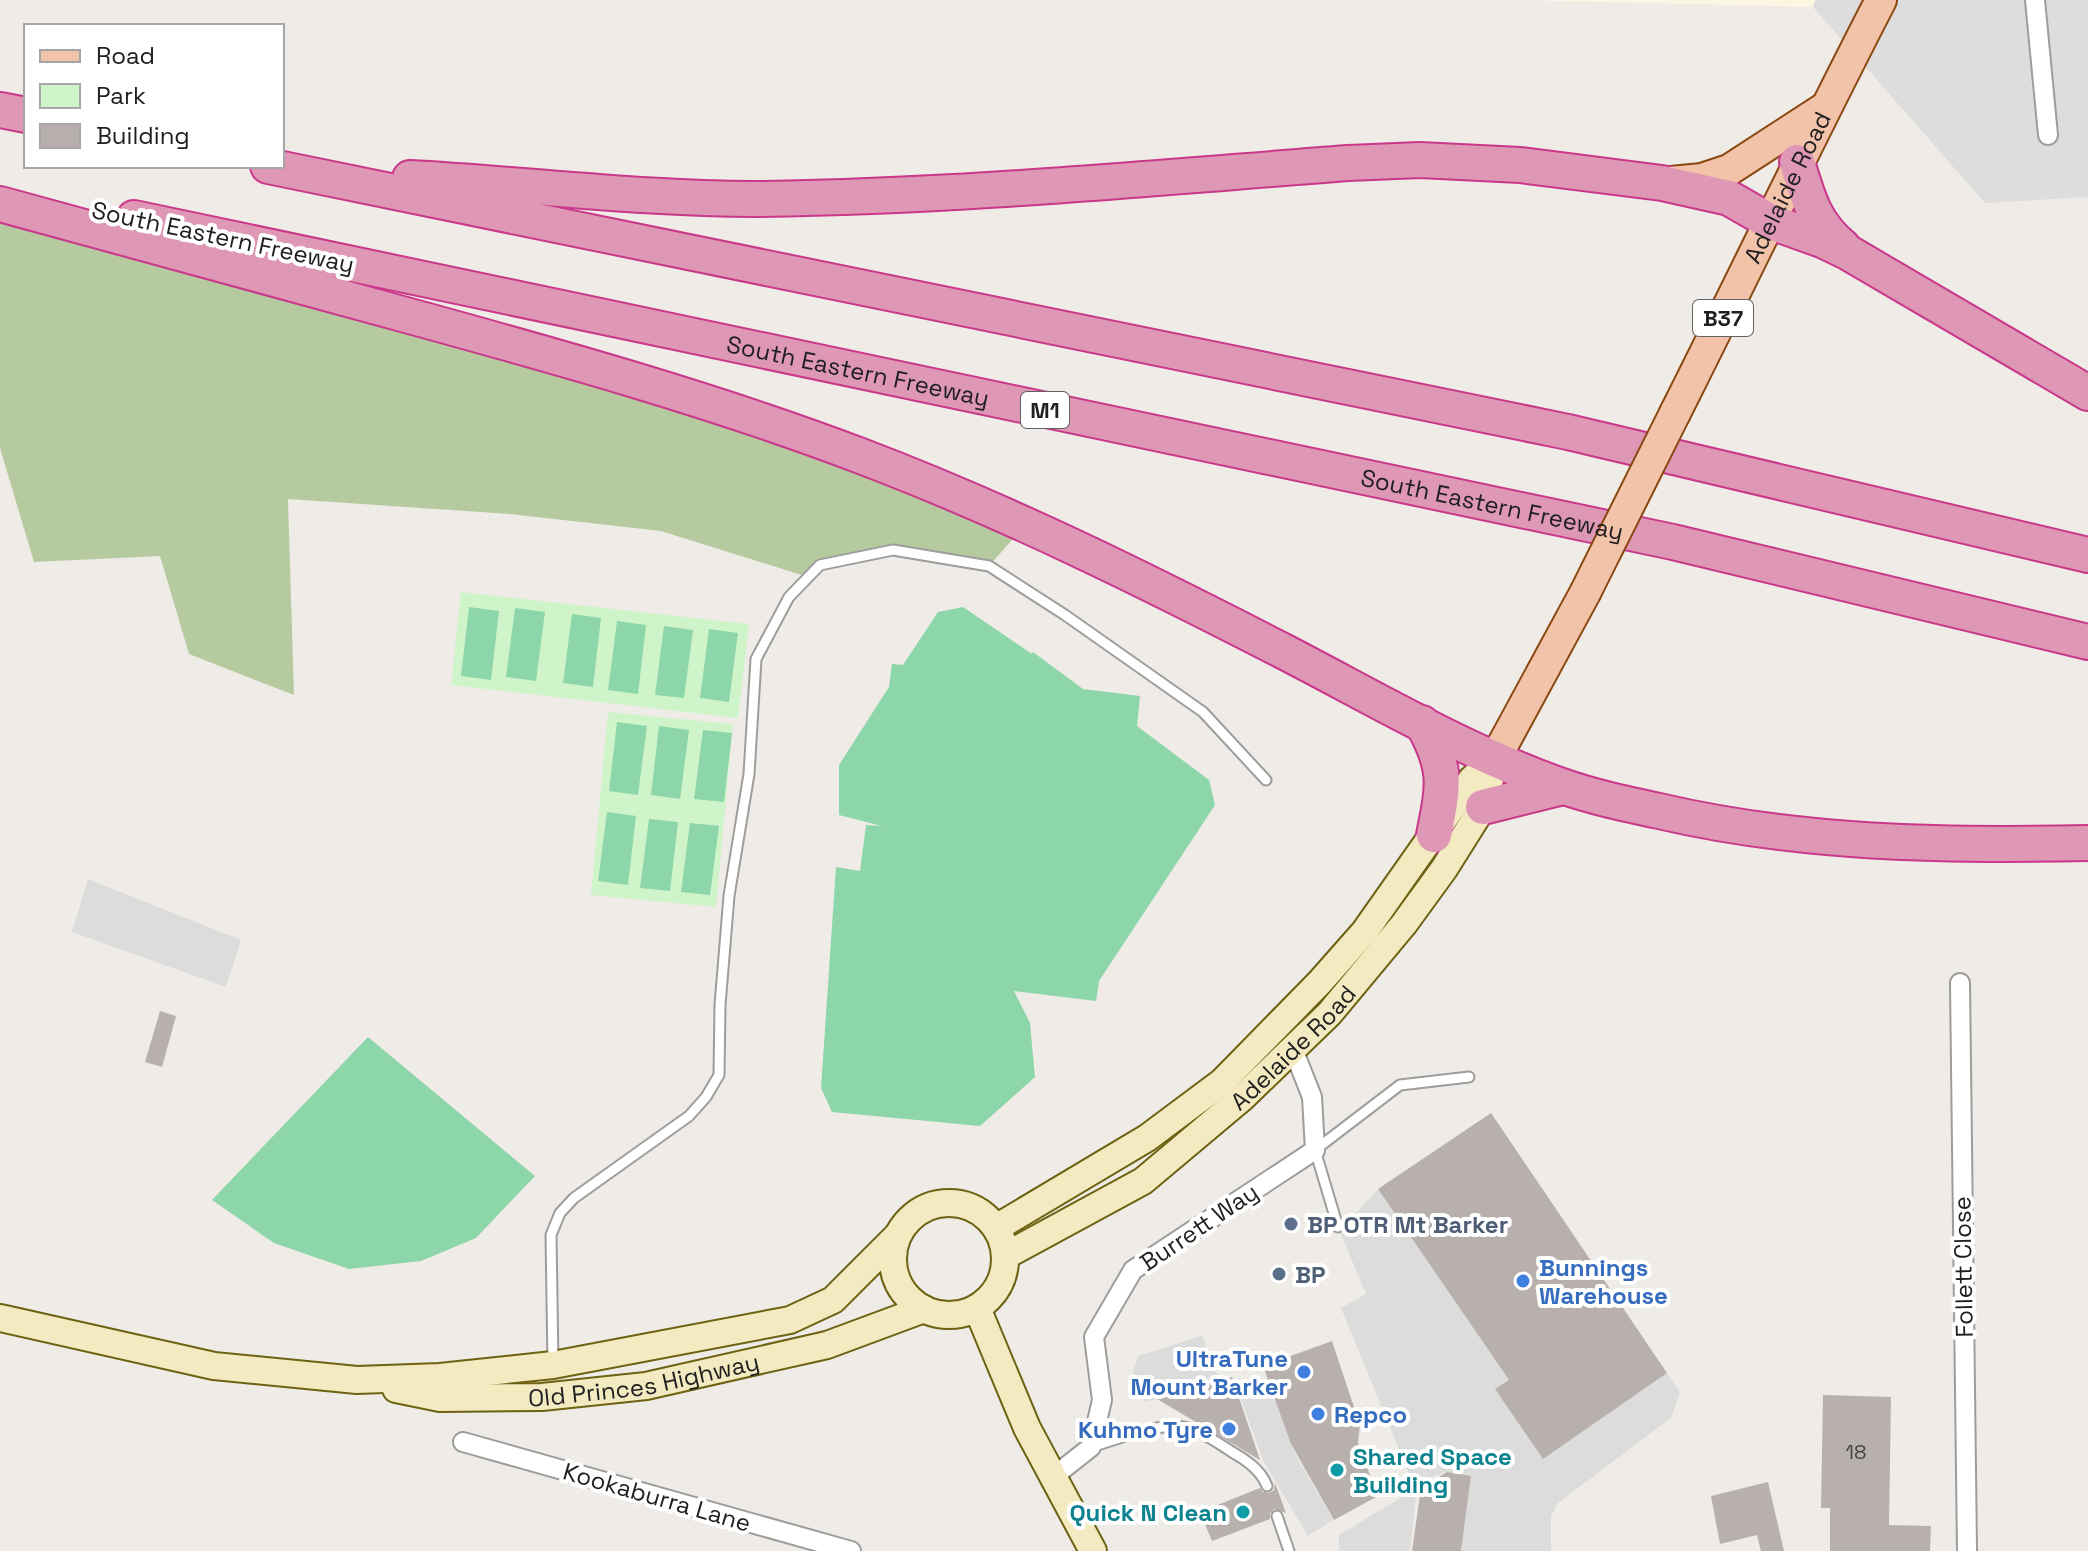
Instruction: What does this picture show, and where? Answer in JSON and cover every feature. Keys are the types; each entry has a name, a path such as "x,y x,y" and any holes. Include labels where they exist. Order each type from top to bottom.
{"highway":[{"path":"0,110 24,115"},
{"path":"281,169 589,192 751,199 905,196 1348,163 1420,160 1520,165 1662,183 1729,198 1771,222 1849,253 2088,393"},
{"path":"1797,162 1810,203 1824,232 1849,253"},
{"path":"281,169 1568,432 2088,555"},
{"name":"South Eastern Freeway","path":"0,190 1658,539 2088,642"},
{"path":"0,204 552,355 730,410 857,455 942,488 1074,547 1495,759 1563,787 1716,824 1789,835 1965,845 2088,843"},
{"path":"1422,723 1438,755 1442,771 1443,790 1434,835"},
{"path":"1483,807 1563,787"}],"main road":[{"name":"Adelaide Road","path":"1005,1256 1143,1181 1243,1097 1344,998 1444,869 1483,807 1495,759 1585,593 1771,222 1797,162 1881,0"},
{"path":"1662,183 1702,179 1729,170 1825,108"},
{"name":"Adelaide Road","path":"996,1228 1147,1138 1222,1082 1309,994 1365,931 1472,779 1495,759"},
{"path":"953,1203 970,1207 984,1215 996,1228 1005,1256 999,1286 977,1308 960,1314 941,1314 924,1309 910,1298 897,1277 894,1252 898,1235 908,1221 936,1204 953,1203"},
{"name":"Old Princes Highway","path":"357,1380 440,1377 553,1365 790,1320 833,1300 898,1235"},
{"path":"977,1308 1027,1428 1093,1551"},
{"name":"Old Princes Highway","path":"0,1318 214,1366 357,1380 440,1398 542,1397 646,1386 827,1345 924,1309"}],"street":[{"path":"2035,0 2048,135"},
{"name":"Follett Close","path":"1960,983 1967,1551"},
{"path":"1293,1049 1312,1097 1315,1150"},
{"name":"Burrett Way","path":"1091,1447 1102,1400 1094,1337 1133,1270 1315,1150"},
{"name":"Kookaburra Lane","path":"463,1442 790,1542 851,1551"},
{"path":"1053,1477 1091,1447"}],"lane":[{"path":"553,1365 551,1235 560,1213 574,1198 616,1171 689,1116 706,1097 719,1075 720,1005 729,896 749,774 756,659 789,597 820,565 893,550 989,566 1203,712 1266,780"},
{"name":"Burrett Way","path":"1315,1150 1400,1085 1469,1077"},
{"path":"1315,1150 1338,1227"},
{"path":"1091,1447 1161,1428 1187,1427 1249,1463 1264,1477 1267,1486"},
{"path":"1277,1516 1289,1551"}],"shaded area":[{"path":"1524,0 1815,0 1813,7"},
{"path":"1815,0 2088,0 2088,197 1985,203 1813,7"},
{"path":"88,879 241,940 226,987 72,932"},
{"path":"1378,1189 1509,1380 1496,1389 1543,1459 1667,1373 1680,1393 1671,1418 1558,1503 1551,1516 1551,1551 1461,1551 1471,1476 1447,1472 1413,1483 1341,1308 1366,1294 1338,1227"},
{"path":"1202,1336 1220,1381 1145,1402 1133,1372 1138,1356"},
{"path":"1268,1379 1293,1450 1333,1520 1308,1536 1263,1460 1237,1388"},
{"path":"1417,1488 1410,1551 1339,1551 1339,1535"}],"green space":[{"path":"0,204 552,355 1025,525 989,566 893,550 820,565 808,577 661,531 510,514 288,499 294,695 189,654 160,556 34,562 0,448"},
{"path":"461,592 749,624 738,718 451,685"},
{"path":"469,607 499,611 491,680 461,676"},
{"path":"963,607 1083,689 1140,696 1137,726 1209,780 1215,805 1099,981 1096,1001 1014,991 1030,1023 1035,1077 980,1126 832,1112 821,1088 836,867 860,871 866,825 882,826 839,815 839,765 889,687 892,664 903,665 938,612"},
{"path":"515,608 545,612 536,681 506,677"},
{"path":"572,614 601,618 593,687 563,683"},
{"path":"617,621 646,625 638,694 608,690"},
{"path":"664,626 693,630 684,698 655,695"},
{"path":"709,629 738,633 729,702 700,698"},
{"path":"608,712 733,724 716,907 591,895"},
{"path":"617,722 647,726 638,795 609,791"},
{"path":"659,726 689,730 680,799 651,795"},
{"path":"703,730 732,733 724,802 694,799"},
{"path":"607,812 636,816 628,885 598,881"},
{"path":"649,819 678,822 670,891 640,888"},
{"path":"690,823 719,826 710,895 681,892"},
{"path":"368,1037 535,1176 476,1238 421,1261 349,1269 274,1243 212,1200"}],"building":[{"path":"160,1011 176,1016 162,1067 145,1062"},
{"name":"Bunnings Warehouse","path":"1491,1113 1667,1373 1543,1459 1495,1389 1509,1380 1378,1189"},
{"path":"1332,1341 1360,1425 1358,1443 1378,1496 1334,1520 1291,1444 1263,1366"},
{"name":"Kuhmo Tyre","path":"1232,1377 1260,1460 1157,1399"},
{"path":"1823,1395 1891,1397 1889,1525 1931,1526 1930,1551 1830,1551 1830,1508 1821,1508"},
{"path":"1447,1472 1471,1476 1461,1551 1412,1551 1421,1488"},
{"path":"1768,1482 1784,1551 1761,1551 1757,1535 1720,1544 1711,1496"},
{"name":"Quick N Clean","path":"1275,1483 1286,1513 1274,1509 1270,1519 1212,1541 1200,1512 1260,1488 1269,1493 1274,1490"}],"place":[{"name":"BP OTR Mt Barker","path":"1291,1224"},
{"name":"BP","path":"1279,1274"},
{"name":"Bunnings Warehouse","path":"1523,1281"},
{"name":"UltraTune Mount Barker","path":"1304,1372"},
{"name":"Repco","path":"1318,1414"},
{"name":"Kuhmo Tyre","path":"1229,1429"},
{"name":"Shared Space Building","path":"1337,1470"},
{"name":"Quick N Clean","path":"1243,1512"}]}
